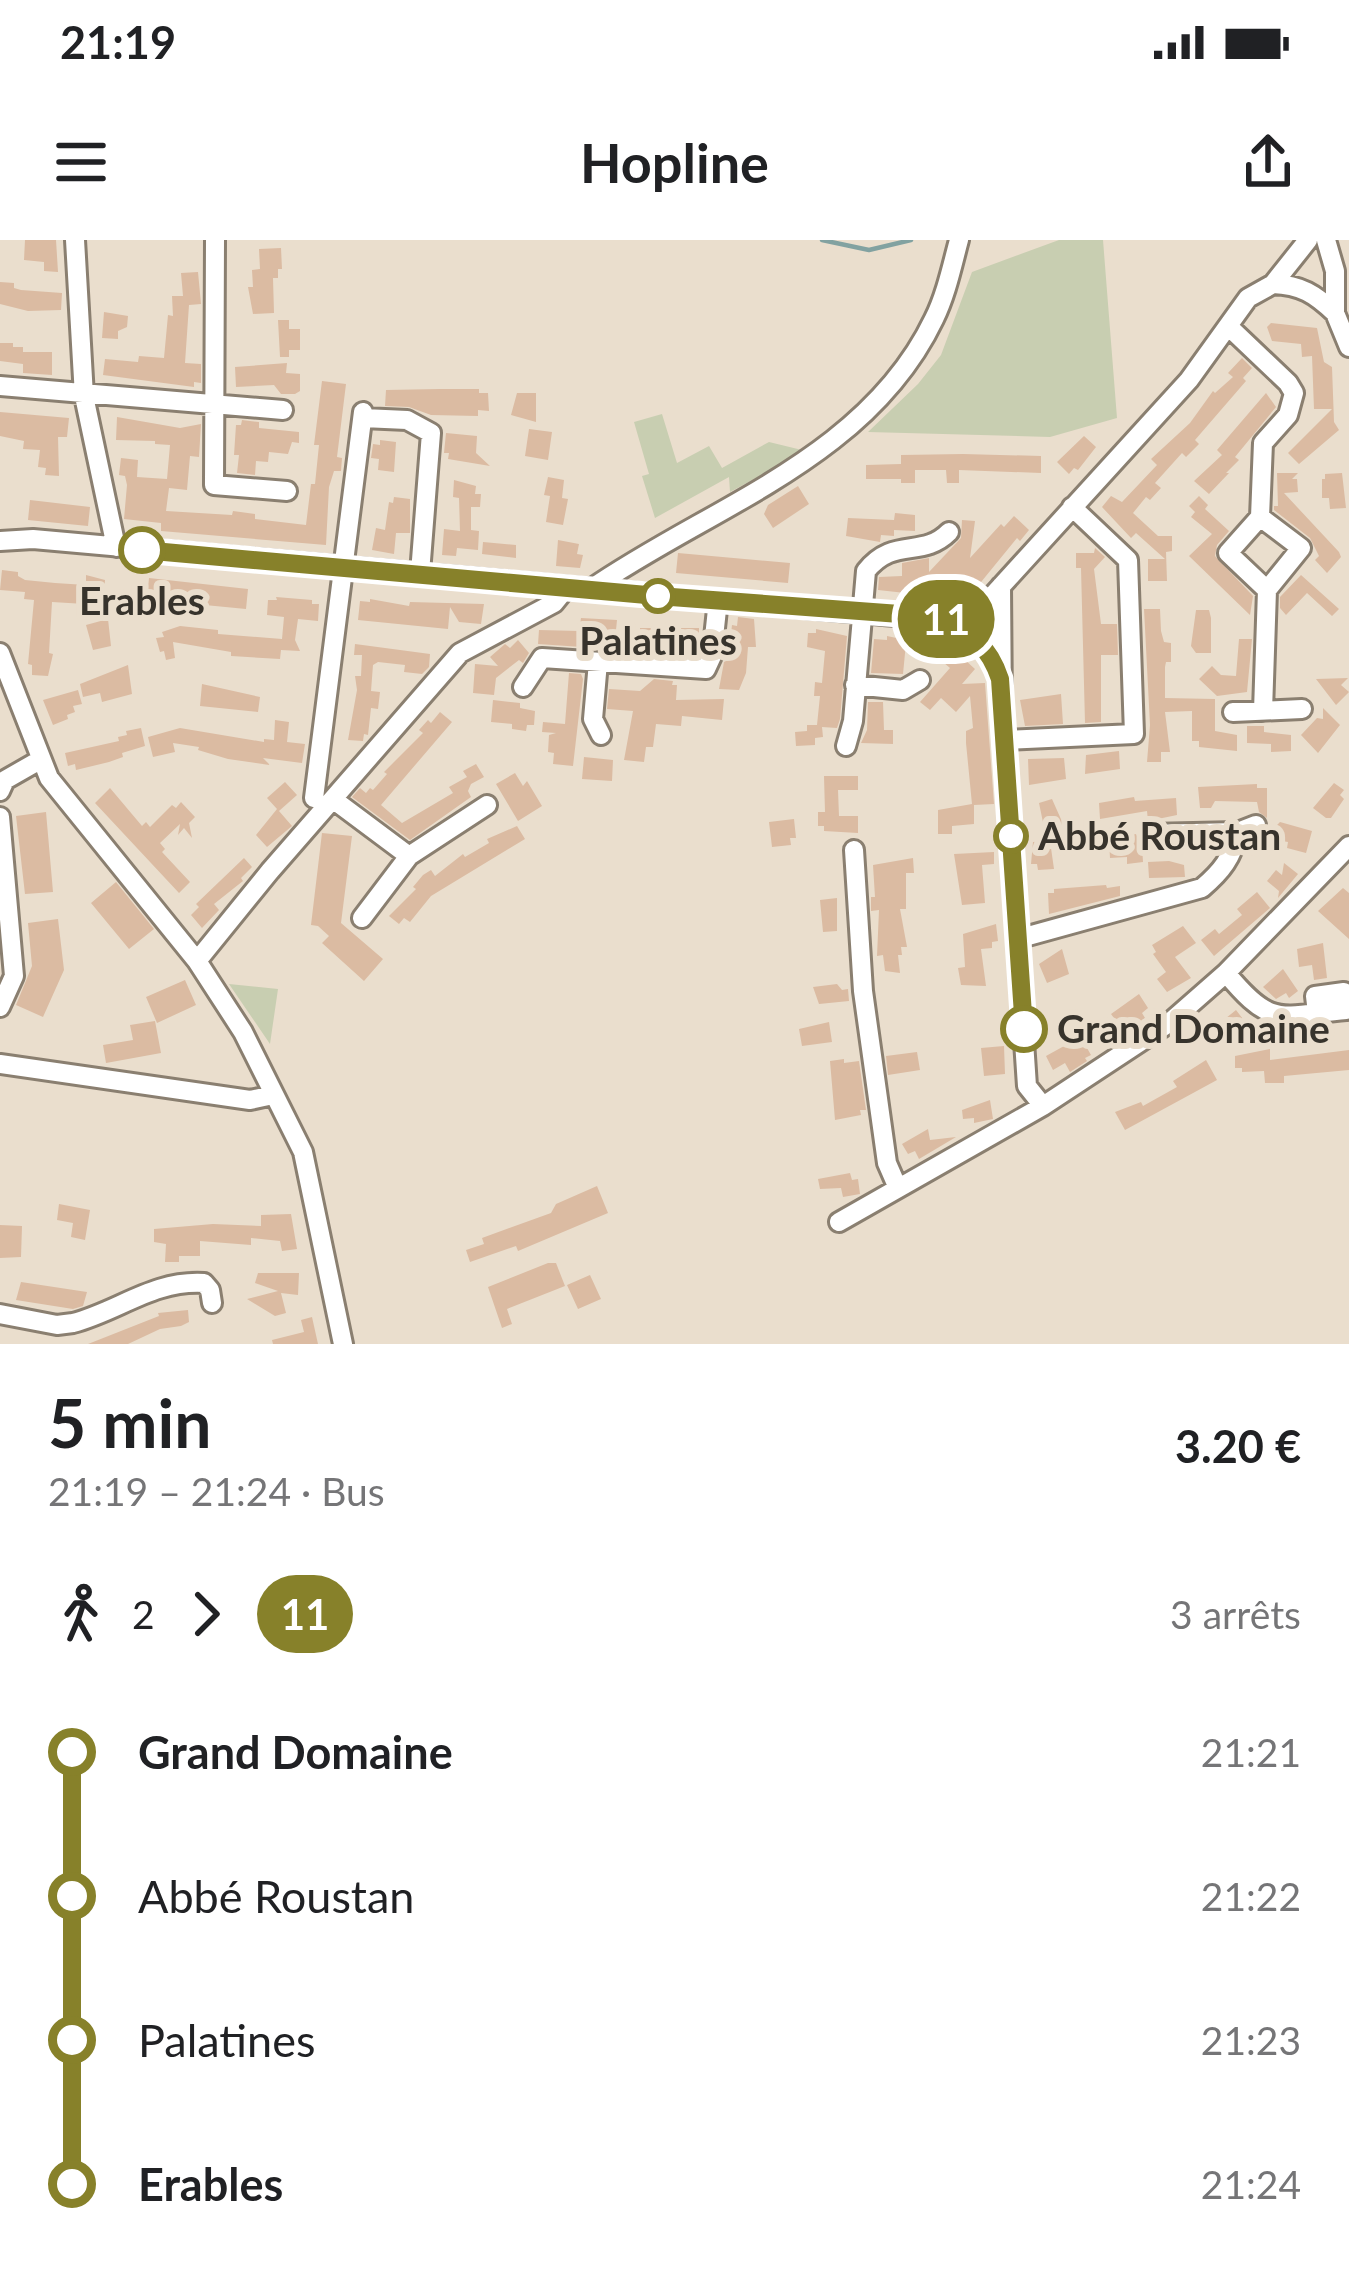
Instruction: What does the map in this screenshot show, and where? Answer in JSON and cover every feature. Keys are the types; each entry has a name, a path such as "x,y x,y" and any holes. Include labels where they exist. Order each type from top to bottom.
{"street":[{"path":"75,240 84,396 116,547"},
{"path":"215,240 214,485 287,491"},
{"path":"591,589 823,452 912,359 936,316 959,240"},
{"path":"1299,281 1305,244 1328,247 1334,261 1335,313 1349,347"},
{"path":"0,541 26,538 940,617 974,610 1001,586 1189,380 1247,298 1273,284 1299,281 1324,289 1332,280"},
{"path":"1299,281 1335,313"},
{"path":"1228,326 1294,393 1288,415 1263,443 1261,518 1228,553 1267,590"},
{"path":"0,386 283,410"},
{"path":"324,799 342,567 363,415 407,420 431,433 420,573"},
{"path":"1004,740 1134,734 1128,560 1072,507"},
{"path":"1261,518 1301,548 1267,590 1263,711"},
{"path":"0,526 26,538"},
{"path":"846,746 866,571 874,560 897,547 925,547 949,532"},
{"path":"1001,586 1000,679 1027,1086 1043,1106"},
{"path":"197,961 324,799 460,653 554,603 567,587"},
{"path":"523,687 542,658 706,669 712,656 718,601"},
{"path":"974,610 1000,634"},
{"path":"974,610 974,635"},
{"path":"940,617 974,635 994,661 1000,679"},
{"path":"0,653 49,778 197,961 243,1032 303,1152 343,1344"},
{"path":"598,662 593,719 601,734"},
{"path":"855,686 903,690 920,680"},
{"path":"1233,712 1302,709"},
{"path":"0,791 5,780 40,760"},
{"path":"324,799 409,856"},
{"path":"362,918 409,856 487,805"},
{"path":"0,817 14,976 0,1007"},
{"path":"1017,939 1202,888 1223,869 1247,829 1149,834"},
{"path":"839,1222 1043,1106 1169,1023 1226,973 1349,846"},
{"path":"854,850 863,992 886,1163 897,1186"},
{"path":"1226,973 1253,1006 1272,1017 1317,1013"},
{"path":"0,1064 250,1100 273,1095"},
{"path":"0,1314 58,1325 73,1323 160,1286 188,1282 204,1283 212,1303"}],"green space":[{"path":"1059,240 1103,240 1117,418 1050,437 868,432 941,355 972,272"},
{"path":"662,414 677,463 709,446 722,468 769,442 806,451 730,492 729,477 655,518 642,476 649,474 634,422"},
{"path":"229,984 278,989 270,1044"}],"building":[{"path":"25,240 56,240 58,272 44,271 44,262 24,260"},
{"path":"281,248 282,269 273,278 274,313 253,314 248,287 253,287 252,270 260,269 259,249"},
{"path":"198,272 201,304 189,305 185,363 201,364 201,383 194,382 194,387 103,375 105,359 164,358 172,296 183,296 181,273"},
{"path":"0,282 14,283 21,290 62,293 61,310 28,311 0,304"},
{"path":"104,312 128,316 118,339 102,338"},
{"path":"278,320 289,320 289,329 300,329 300,350 289,350 289,357 280,357"},
{"path":"1271,323 1317,328 1324,362 1332,367 1334,422 1339,430 1299,464 1288,453 1332,409 1314,409 1312,356 1302,357 1301,344 1272,341 1267,327"},
{"path":"0,343 13,343 13,347 23,347 23,352 52,352 52,375 23,373 23,364 0,361"},
{"path":"1242,358 1252,368 1243,378 1246,381 1195,440 1199,444 1186,457 1182,453 1155,483 1161,488 1133,513 1158,536 1172,536 1172,551 1166,552 1167,581 1148,581 1148,559 1165,559 1136,533 1131,538 1102,507 1111,496 1122,502 1157,465 1151,459 1190,423 1213,391 1233,377 1228,373"},
{"path":"287,363 286,373 300,374 300,391 295,394 281,394 274,385 236,387 235,367"},
{"path":"322,381 346,384 337,457 342,458 341,471 334,471 329,487 326,545 161,531 161,523 124,519 127,485 125,476 119,475 121,458 138,460 137,477 167,479 170,445 116,440 117,417 180,428 201,424 199,457 190,456 187,490 169,488 166,511 232,515 233,511 255,514 255,519 306,525 311,484 315,484 319,445 314,445"},
{"path":"479,389 479,393 488,393 489,411 478,410 478,416 431,415 409,407 385,406 386,390"},
{"path":"517,393 536,393 536,422 511,415"},
{"path":"1266,393 1276,407 1209,494 1194,481 1222,455 1217,450"},
{"path":"0,412 69,418 67,437 58,437 59,476 45,475 46,468 38,467 40,450 23,449 24,441 0,436"},
{"path":"242,420 259,422 259,428 299,432 299,443 292,442 288,454 269,452 268,462 256,461 255,475 237,473 236,425"},
{"path":"529,429 552,432 548,460 525,456"},
{"path":"446,433 477,436 476,453 490,466 448,459"},
{"path":"1084,436 1096,447 1069,474 1057,462"},
{"path":"380,440 396,442 394,472 378,470 379,459 371,458 373,444 380,445"},
{"path":"901,455 1041,456 1041,473 959,470 959,483 947,483 946,470 915,470 915,483 866,479 866,465 901,464"},
{"path":"1277,473 1298,473 1292,479 1297,479 1298,492 1284,493 1339,552 1341,557 1327,573 1315,560 1319,556 1310,538 1274,510 1278,506"},
{"path":"1342,473 1346,508 1330,509 1329,498 1322,498 1322,479 1325,474"},
{"path":"548,477 564,480 562,498 568,499 563,525 546,522"},
{"path":"454,480 476,486 475,494 481,494 480,507 471,507 471,530 479,531 478,550 457,548 456,556 442,555 444,529 460,531"},
{"path":"798,486 809,504 773,528 764,514 768,505"},
{"path":"1199,496 1208,505 1205,509 1229,531 1217,545 1215,556 1253,596 1250,615 1189,556 1212,534 1191,517 1195,512 1189,506"},
{"path":"394,497 410,499 410,533 396,533 394,554 372,550 376,528 385,530"},
{"path":"30,500 90,507 88,526 28,520"},
{"path":"895,513 915,515 915,531 894,530 894,536 881,535 880,542 846,536 848,518 894,520"},
{"path":"1014,516 1029,530 977,587 951,598 878,590 879,577 902,576 902,563 929,558 929,572 961,538 962,520 975,521 970,558"},
{"path":"558,540 579,544 580,568 556,566"},
{"path":"483,542 516,545 516,558 482,554"},
{"path":"1095,548 1105,557 1094,569 1101,624 1117,624 1118,655 1101,655 1101,722 1085,723 1081,568 1076,568 1076,553 1094,553"},
{"path":"678,553 790,563 788,583 676,573"},
{"path":"2,570 18,572 25,580 55,583 86,585 86,575 105,580 104,596 85,596 85,604 52,602 49,653 53,654 48,676 32,675 28,664 34,600 24,599 25,592 0,590"},
{"path":"1301,575 1339,609 1332,616 1307,593 1286,615 1280,608 1280,597"},
{"path":"149,578 248,589 246,609 184,603 183,612 167,611 168,601 147,599"},
{"path":"276,597 319,604 318,621 298,619 295,640 300,651 281,650 280,659 231,656 231,652 173,642 175,658 166,660 164,651 160,652 156,638 180,626 282,639 284,617 267,615 268,600"},
{"path":"360,601 409,606 410,602 484,604 481,624 459,622 450,607 448,629 358,620"},
{"path":"1144,609 1160,609 1164,642 1171,643 1165,698 1215,699 1215,731 1237,735 1237,751 1199,747 1199,741 1192,741 1192,711 1165,712 1170,752 1161,752 1161,762 1147,762 1150,725"},
{"path":"1196,610 1209,610 1211,653 1196,653 1191,646"},
{"path":"738,617 754,619 756,647 748,647 739,690 719,689 732,625 737,626"},
{"path":"581,618 617,620 616,630 640,633 640,628 699,628 699,649 695,653 654,652 538,644 539,630 579,631"},
{"path":"108,619 111,646 93,650 86,625"},
{"path":"816,629 847,636 840,719 837,728 822,727 823,737 815,738 815,745 796,746 795,732 817,725 820,696 814,696 815,682 822,683 825,651 807,647 808,633"},
{"path":"907,630 939,632 941,646 906,643 903,674 871,673 874,639 906,640"},
{"path":"1239,639 1252,639 1247,692 1217,696 1199,679 1212,666 1221,675 1236,676"},
{"path":"518,640 529,653 523,663 519,660 496,678 494,695 473,693 475,664 498,666 490,657"},
{"path":"355,644 430,654 429,667 422,674 404,672 405,665 373,665 371,691 380,692 378,709 371,708 363,741 348,740 355,676 361,676 362,655 354,655"},
{"path":"954,650 975,669 962,684 985,683 994,804 974,805 974,824 952,826 952,834 938,834 938,810 972,804 966,743 966,731 973,728 970,696 956,712 941,698 930,710 920,702 950,668 943,662"},
{"path":"128,665 132,694 102,702 100,693 83,697 80,684"},
{"path":"569,673 581,674 583,679 573,766 553,764 549,735 556,733 542,732 543,722 565,724"},
{"path":"1348,678 1341,685 1349,692 1336,705 1316,679"},
{"path":"654,679 673,681 676,700 724,699 722,720 682,716 681,726 656,724 653,747 646,747 644,762 624,760 633,711 607,709 609,689 640,691"},
{"path":"202,684 260,697 258,712 200,706"},
{"path":"78,690 82,704 73,706 75,712 68,719 53,725 43,700"},
{"path":"1061,694 1063,724 1025,726 1020,700"},
{"path":"493,700 520,703 520,708 535,711 534,725 527,725 526,731 491,722"},
{"path":"868,702 883,702 884,730 893,730 893,744 861,743 867,730"},
{"path":"1323,708 1340,725 1318,753 1301,735 1317,718 1323,719"},
{"path":"440,712 452,722 381,805 402,823 453,793 449,787 467,777 463,771 476,764 484,777 471,784 471,797 410,840 352,797 360,788 366,793 373,790 387,774 384,772 423,733 419,730"},
{"path":"275,720 289,722 287,742 305,744 302,763 263,758 270,765 228,759 173,743 175,752 153,757 148,737 180,728 264,742 274,740"},
{"path":"1247,726 1291,735 1291,751 1271,752 1271,744 1247,743"},
{"path":"141,728 145,746 109,762 76,770 75,764 68,766 65,753 119,741 126,731"},
{"path":"1119,751 1120,769 1085,774 1086,755"},
{"path":"584,757 613,760 612,781 582,779"},
{"path":"1064,758 1066,779 1029,785 1028,759"},
{"path":"515,773 523,786 527,781 542,806 518,821 496,784"},
{"path":"824,776 858,776 858,790 838,790 839,816 858,816 858,833 824,831 824,826 818,826 818,812 825,812"},
{"path":"285,782 297,795 279,811 292,826 267,847 256,835 277,809 267,798"},
{"path":"1334,783 1344,790 1340,795 1344,799 1331,818 1326,818 1313,808"},
{"path":"1257,784 1257,788 1267,788 1267,818 1259,812 1257,802 1215,801 1211,808 1200,808 1198,787"},
{"path":"110,788 142,826 146,822 150,827 181,802 195,817 189,823 192,838 184,828 178,835 180,824 160,843 162,852 190,882 179,893 95,803"},
{"path":"1134,797 1135,801 1176,798 1177,815 1148,821 1147,811 1100,819 1099,803"},
{"path":"1052,799 1064,826 1045,832 1039,803"},
{"path":"46,812 53,892 25,894 16,816"},
{"path":"794,819 796,838 790,838 791,845 772,847 769,822"},
{"path":"1280,822 1312,831 1306,853 1287,848 1284,834 1271,831"},
{"path":"517,826 525,839 431,896 410,922 404,918 399,924 389,916 423,875 431,870 435,876 463,854 489,843 487,839"},
{"path":"322,833 352,836 341,923 383,959 364,981 322,943 329,936 311,925"},
{"path":"1136,834 1143,862 1127,864 1127,857 1110,858 1109,840"},
{"path":"1050,841 1054,869 1038,870 1037,864 1031,864 1033,842"},
{"path":"994,852 994,864 982,865 985,903 962,905 954,854"},
{"path":"244,858 252,867 243,881 214,904 219,910 202,928 191,915 199,907 196,904"},
{"path":"913,858 914,873 906,873 906,909 900,909 907,947 901,947 902,955 898,955 900,973 885,971 883,955 877,956 879,910 871,911 873,865"},
{"path":"1148,862 1184,865 1185,877 1149,878"},
{"path":"1284,863 1298,874 1278,898 1279,891 1267,881 1276,870 1282,875"},
{"path":"116,882 154,929 129,949 91,903"},
{"path":"1120,886 1120,896 1049,914 1048,893 1054,889"},
{"path":"1343,888 1349,893 1349,939 1318,911"},
{"path":"1257,892 1270,908 1214,956 1201,940 1215,929 1219,934 1242,915 1237,909"},
{"path":"837,898 837,931 823,932 820,900"},
{"path":"58,919 64,970 43,1017 16,1005 32,966 28,923"},
{"path":"996,924 998,941 992,942 992,948 981,949 986,986 961,985 958,968 965,967 963,934"},
{"path":"1183,926 1196,943 1175,957 1191,978 1167,992 1157,979 1166,972 1152,945"},
{"path":"1323,943 1327,978 1314,980 1312,965 1299,967 1297,949"},
{"path":"1062,949 1069,974 1047,983 1039,964"},
{"path":"1283,969 1298,991 1276,999 1263,987"},
{"path":"185,980 196,1005 157,1023 146,997"},
{"path":"837,984 848,989 849,1001 819,1004 813,987"},
{"path":"1139,994 1148,1008 1142,1013 1145,1018 1125,1033 1111,1014"},
{"path":"1236,1010 1246,1023 1220,1044 1210,1031"},
{"path":"155,1021 161,1053 106,1063 103,1045 133,1040 130,1025"},
{"path":"829,1022 832,1042 802,1046 799,1029"},
{"path":"1075,1040 1083,1041 1091,1055 1087,1061 1070,1072 1065,1063 1053,1070 1046,1056"},
{"path":"1004,1046 1005,1074 984,1076 981,1048"},
{"path":"1270,1049 1270,1060 1349,1050 1349,1070 1284,1076 1284,1083 1265,1083 1264,1071 1235,1068 1235,1056"},
{"path":"917,1052 920,1070 888,1075 886,1056"},
{"path":"844,1059 844,1063 859,1061 866,1110 835,1120 830,1061"},
{"path":"1206,1060 1217,1080 1125,1130 1115,1112 1141,1102 1143,1106 1177,1087 1173,1081"},
{"path":"990,1100 993,1119 974,1123 974,1118 963,1119 962,1110"},
{"path":"928,1129 930,1140 956,1137 919,1159 915,1151 908,1154 902,1144"},
{"path":"850,1173 852,1180 858,1179 860,1194 843,1197 841,1188 820,1189 818,1179"},
{"path":"597,1186 608,1213 518,1251 516,1246 470,1262 466,1250 484,1244 482,1238 551,1213 556,1204"},
{"path":"59,1204 90,1210 85,1240 71,1237 73,1223 57,1220"},
{"path":"291,1214 297,1249 282,1251 280,1241 251,1238 251,1245 200,1241 200,1256 165,1262 166,1244 154,1242 154,1229 261,1226 261,1215"},
{"path":"0,1225 22,1226 21,1257 0,1258"},
{"path":"556,1263 565,1286 507,1309 512,1324 502,1328 488,1287"},
{"path":"258,1273 299,1273 298,1295 281,1293 286,1313 275,1316 247,1299 278,1291 255,1283"},
{"path":"590,1275 601,1299 578,1309 567,1285"},
{"path":"21,1282 87,1292 83,1306 73,1309 16,1300"},
{"path":"188,1310 189,1322 181,1326 160,1329 128,1344 88,1344 158,1313"},
{"path":"312,1317 318,1344 273,1344 272,1340 304,1332 301,1320"}],"waterway":[{"path":"822,240 869,250 911,240"}],"bus line":[{"name":"11","path":"142,550 940,617 960,626 984,646 1000,679 1024,1029"}],"place":[{"name":"Erables","path":"142,550"},
{"name":"Palatines","path":"658,596"},
{"name":"Abbé Roustan","path":"1011,836"},
{"name":"Grand Domaine","path":"1024,1029"}]}
